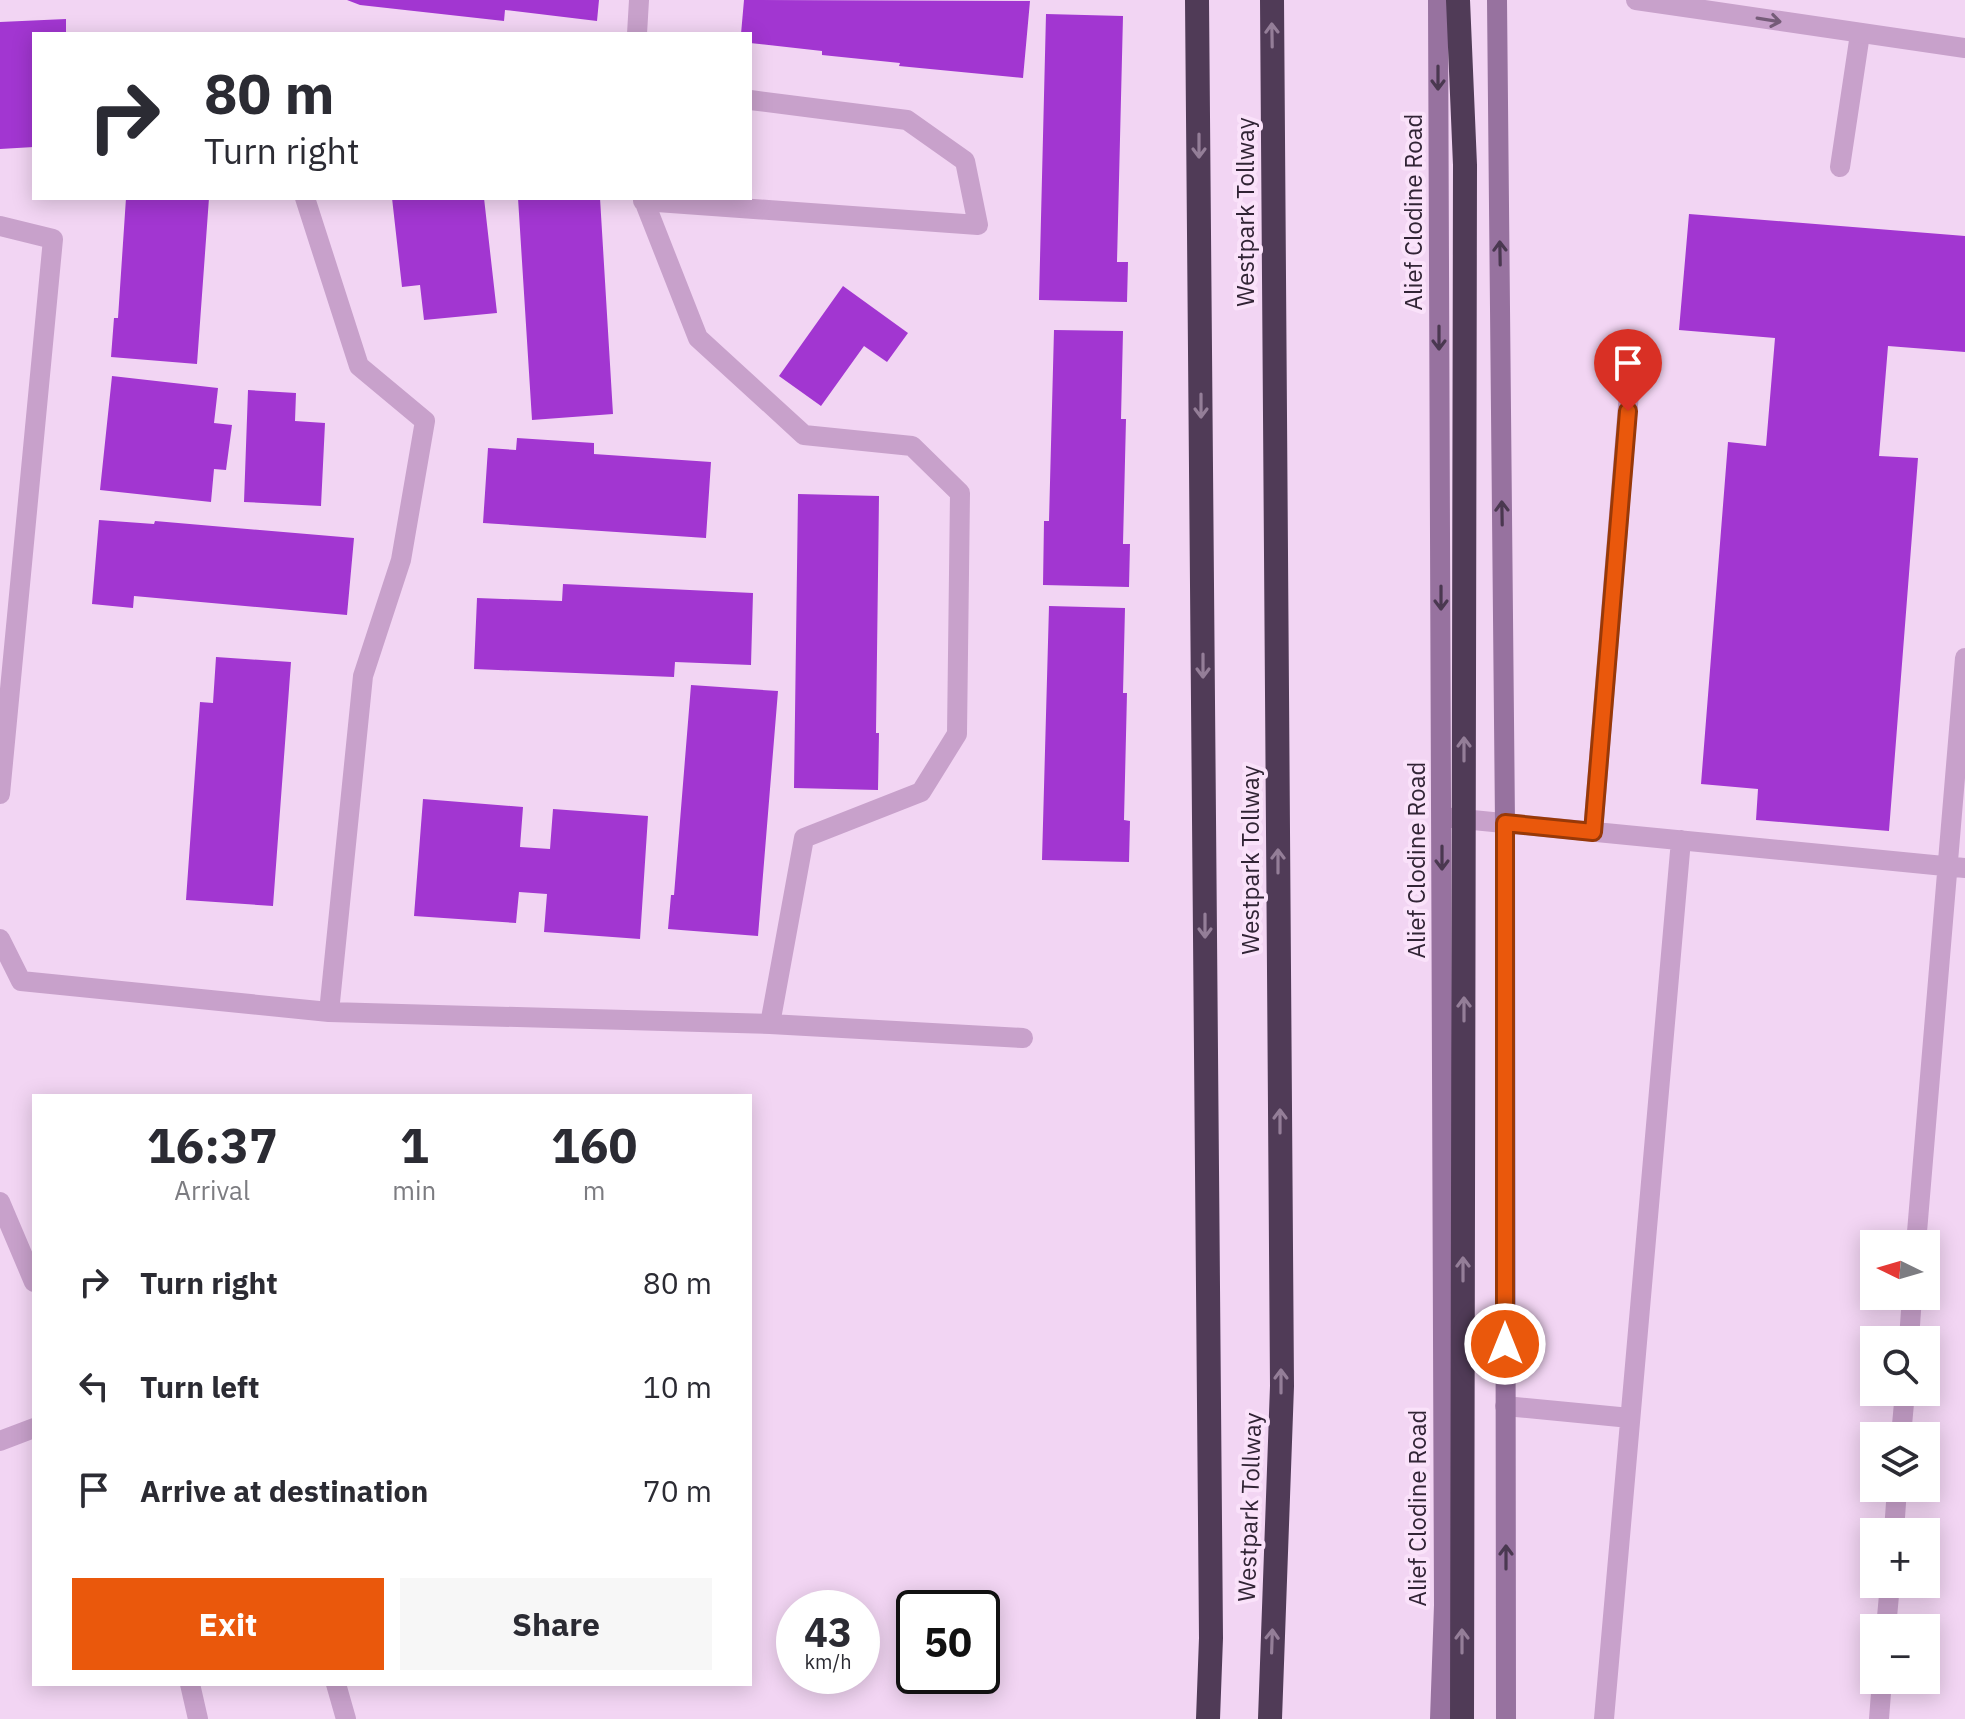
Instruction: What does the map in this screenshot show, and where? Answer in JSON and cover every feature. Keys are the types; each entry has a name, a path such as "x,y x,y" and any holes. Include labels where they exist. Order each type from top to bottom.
{"highway":[{"name":"Westpark Tollway","path":"1197,0 1211,1638 1208,1719"},
{"name":"Westpark Tollway","path":"1270,1719 1282,1386 1272,0"},
{"path":"1458,0 1465,165 1462,1719"}],"main road":[{"name":"Alief Clodine Road","path":"1438,0 1444,1605 1440,1719"},
{"path":"1497,0 1505,823 1506,1719"}],"street":[{"path":"637,32 639,0"},
{"path":"1636,0 1965,48"},
{"path":"1840,167 1860,34"},
{"path":"752,100 907,120 965,161 978,225 643,200 698,338 733,371 804,435 912,446 960,493 957,734 921,792 804,838 770,1024"},
{"path":"306,200 359,366 425,421 401,560 363,676 329,1012"},
{"path":"0,226 53,239 0,794"},
{"path":"1593,832 1630,381"},
{"path":"1917,1230 1955,867 1965,658"},
{"path":"1442,817 1955,867"},
{"path":"1604,1719 1681,840"},
{"path":"0,939 21,981 329,1012 770,1024 1023,1038"},
{"path":"0,1202 32,1277"},
{"path":"1505,1406 1630,1418"},
{"path":"0,1441 32,1429"},
{"path":"190,1686 198,1719"},
{"path":"337,1686 346,1719"},
{"path":"1879,1719 1881,1694"}],"building":[{"path":"347,0 599,0 597,21 505,10 504,21 360,5"},
{"path":"744,0 1030,1 1023,78 822,55 822,51 752,43 752,32 741,32"},
{"path":"1046,14 1123,16 1117,262 1128,262 1127,302 1039,300"},
{"path":"66,19 66,32 32,32 32,147 0,149 0,22"},
{"path":"126,200 209,200 197,364 111,357 114,318 118,318"},
{"path":"392,200 484,200 497,313 424,320 420,285 402,287"},
{"path":"518,200 600,200 613,414 532,420"},
{"path":"1689,214 1965,236 1965,352 1888,346 1879,456 1918,458 1889,831 1756,820 1758,789 1701,784 1728,442 1766,446 1775,338 1679,330"},
{"path":"843,286 908,333 887,362 864,346 821,406 779,376"},
{"path":"1054,330 1123,331 1121,419 1126,419 1123,544 1130,544 1129,587 1043,585 1044,521 1049,521"},
{"path":"112,376 218,388 214,423 232,425 226,470 214,469 211,502 100,490"},
{"path":"248,390 296,393 295,421 325,423 321,506 244,502"},
{"path":"517,438 594,443 594,454 711,462 706,538 483,523 488,448 516,450"},
{"path":"798,494 879,496 878,790 794,788"},
{"path":"99,520 154,524 155,521 354,538 347,615 134,596 133,608 92,604"},
{"path":"563,584 753,593 751,665 675,662 674,677 474,669 477,598 562,601"},
{"path":"1049,606 1125,608 1123,693 1127,693 1124,820 1130,821 1129,862 1042,860"},
{"path":"216,657 291,662 273,906 186,900 200,702 213,703"},
{"path":"691,685 778,691 758,936 668,929 671,895 674,895"},
{"path":"423,799 523,807 520,847 550,849 553,809 648,816 640,939 544,932 547,894 519,892 516,923 414,916"}],"route":[{"path":"1505,1344 1505,823 1593,832 1628,411"}]}
